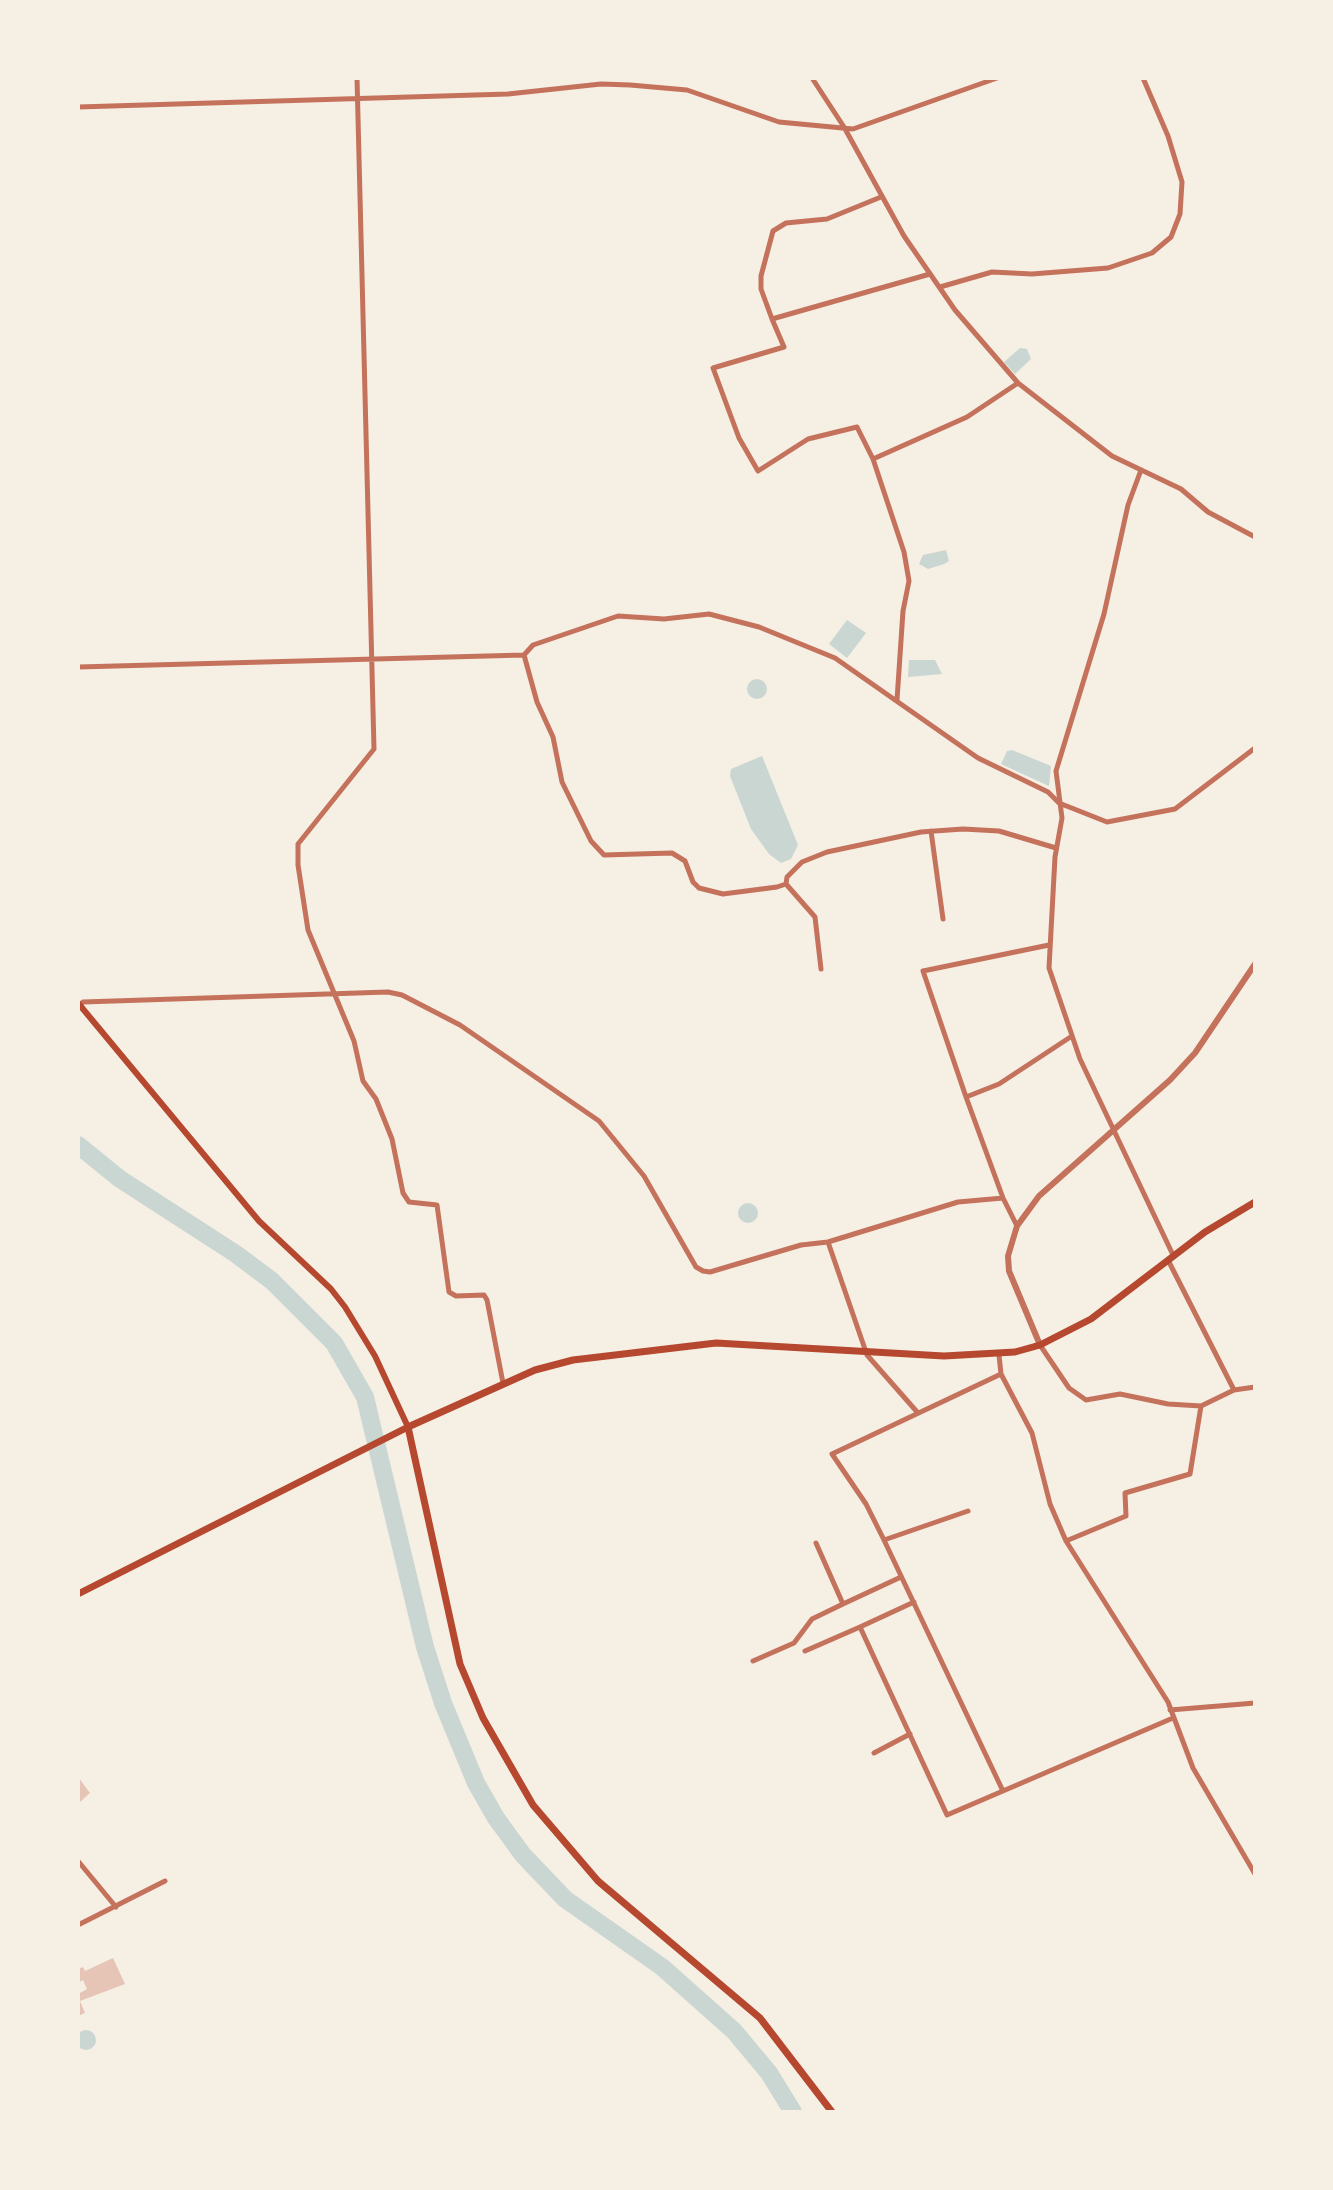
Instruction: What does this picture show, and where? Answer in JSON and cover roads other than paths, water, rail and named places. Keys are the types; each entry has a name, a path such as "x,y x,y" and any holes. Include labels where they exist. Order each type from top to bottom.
{"main road":[{"path":"79,1004 259,1221 331,1289 375,1356 404,1429 460,1664 483,1718 533,1805 598,1881 760,2018 832,2112"},
{"path":"78,1594 404,1429 503,1383 562,1363 707,1344 766,1343 865,1351 999,1355 1040,1345 1091,1319 1170,1258 1255,1202"}],"street":[{"path":"357,78 374,749 298,844 308,930 354,1041 363,1081 376,1099 392,1139 406,1199 437,1205 446,1287 456,1296 484,1295 487,1300 503,1383"},
{"path":"812,78 930,274 981,342 1018,383 1112,456 1181,489 1208,512 1255,537"},
{"path":"78,107 508,94 601,84 687,90 779,122 844,127 868,125 997,78"},
{"path":"940,287 992,272 1032,274 1108,268 1152,253 1171,237 1180,214 1182,182 1168,136 1143,78"},
{"path":"881,197 827,219 786,223 773,231 761,276 761,289 784,347 713,368 754,469 758,471 808,439 857,427 873,459 904,552 909,581 903,611 897,701"},
{"path":"772,319 930,274"},
{"path":"873,459 967,417 1018,383"},
{"path":"1141,470 1128,505 1104,614 1056,771 1062,818 1056,848 1049,968 1072,1036 1170,1258 1234,1390"},
{"path":"78,667 524,655 533,645 618,616 664,619 709,614 759,627 817,648 978,758 1048,792 1059,803 1107,822 1175,809 1255,748"},
{"path":"524,655 537,702 553,737 562,782 597,849 604,855 672,853 685,861 693,882 699,888 723,894 758,892 786,884 793,869 827,852 931,831 999,831 1056,848"},
{"path":"931,831 943,919"},
{"path":"786,884 815,917 821,969"},
{"path":"1017,1226 1003,1198 923,971 1049,945"},
{"path":"1255,964 1195,1053 1039,1196 1017,1226 1008,1256 1009,1271 1040,1345 1069,1388 1086,1400 1120,1394 1168,1404 1201,1406 1234,1390 1255,1387"},
{"path":"79,1004 388,992 402,995 460,1025 599,1121 644,1176 696,1267 710,1272 801,1245 828,1242 958,1202 1003,1198"},
{"path":"966,1097 999,1084 1072,1036"},
{"path":"828,1242 865,1351 918,1413"},
{"path":"999,1355 1001,1374 1032,1433 1050,1504 1066,1541 1127,1634 1170,1710 1193,1768 1255,1874"},
{"path":"1001,1374 832,1454 866,1504 1002,1789"},
{"path":"1066,1541 1126,1516 1125,1493 1190,1474 1201,1406"},
{"path":"884,1540 968,1511"},
{"path":"816,1543 843,1604"},
{"path":"753,1661 794,1643 812,1619 901,1577"},
{"path":"805,1651 914,1602"},
{"path":"860,1627 947,1815 1173,1718"},
{"path":"1170,1710 1255,1703"},
{"path":"874,1753 910,1734"},
{"path":"78,1861 116,1907"},
{"path":"78,1925 165,1881"}],"waterway":[{"path":"78,1145 120,1179 272,1281 334,1343 365,1397 425,1647 443,1703 476,1783 496,1818 523,1855 565,1899 662,1967 734,2031 769,2073 793,2112"}]}
